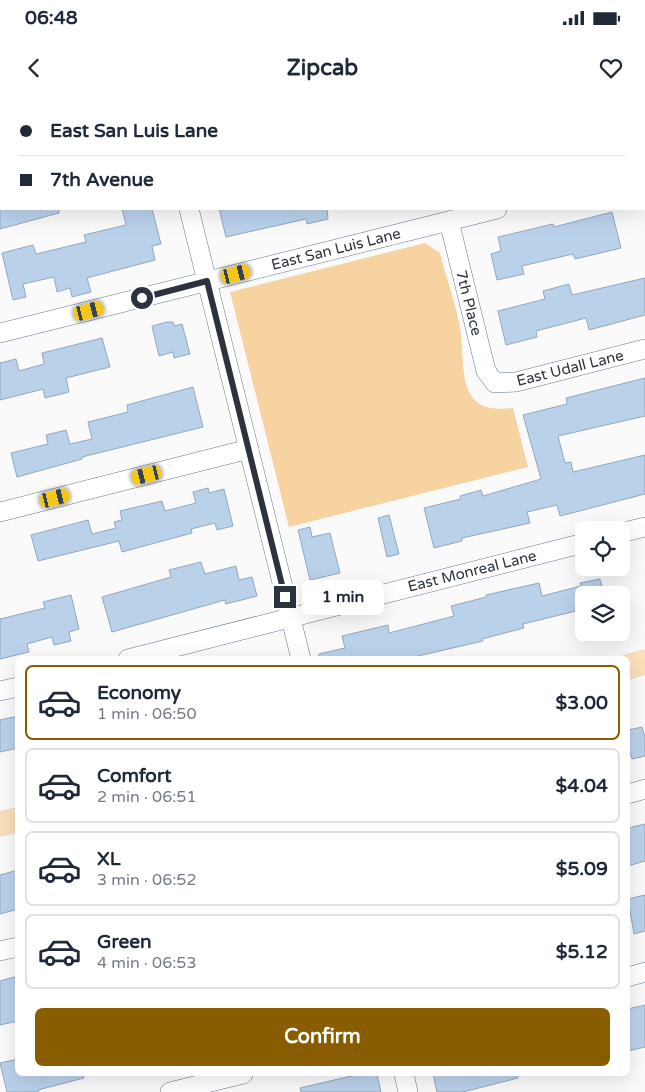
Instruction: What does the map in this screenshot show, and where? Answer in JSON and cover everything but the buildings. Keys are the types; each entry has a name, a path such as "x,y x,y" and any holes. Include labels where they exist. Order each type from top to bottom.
{"main road":[{"path":"630,666 645,662"},
{"path":"0,824 15,821"}],"street":[{"path":"189,210 299,656"},
{"name":"East San Luis Lane","path":"0,334 493,210"},
{"name":"7th Place","path":"449,221 486,371 495,383"},
{"name":"East Udall Lane","path":"495,383 516,382 645,349"},
{"path":"0,512 248,449"},
{"path":"630,531 645,527"},
{"name":"East Monreal Lane","path":"140,656 575,545"},
{"path":"0,691 15,688"},
{"path":"630,793 645,789"},
{"path":"0,951 15,948"},
{"path":"630,976 645,972"},
{"path":"170,1092 235,1076"},
{"path":"404,1076 408,1092"}],"shaded area":[{"path":"425,243 440,253 458,319 464,372 472,396 481,404 494,408 513,408 528,467 289,527 230,292"}],"route":[{"path":"142,298 207,281 285,597"}]}
